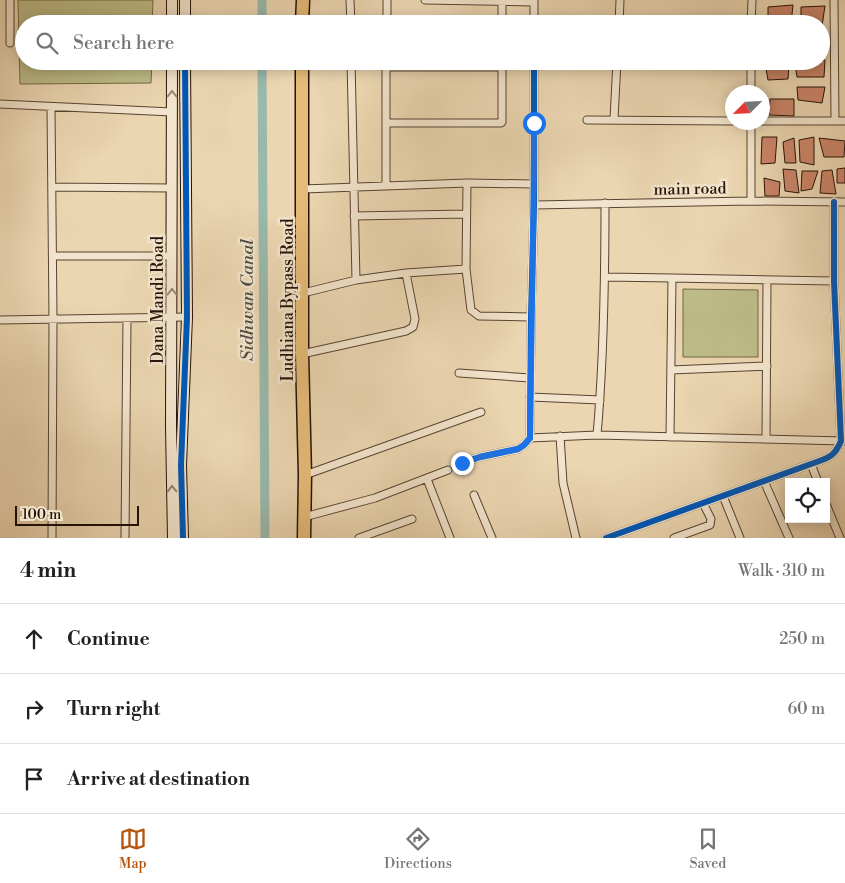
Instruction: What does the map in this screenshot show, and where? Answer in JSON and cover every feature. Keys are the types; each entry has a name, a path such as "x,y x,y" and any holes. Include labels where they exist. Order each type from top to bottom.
{"highway":[{"path":"294,0 294,15"},
{"path":"302,15 303,0"},
{"name":"Ludhiana Bypass Road","path":"294,70 295,538"},
{"name":"Ludhiana Bypass Road","path":"302,70 304,538"}],"street":[{"path":"10,0 10,43"},
{"path":"172,0 172,15"},
{"path":"185,0 185,15"},
{"path":"350,0 351,15"},
{"path":"387,15 388,0"},
{"path":"425,0 534,1 534,15"},
{"path":"619,15 620,0"},
{"path":"752,0 752,15"},
{"path":"834,0 835,121"},
{"path":"502,1 502,15"},
{"name":"Dana Mandi Road","path":"172,70 171,426 173,538"},
{"path":"183,538 181,465 187,317 185,70"},
{"path":"351,70 356,280"},
{"path":"386,70 386,186"},
{"path":"386,123 500,123 502,122 502,70"},
{"path":"462,463 518,449 530,438 534,70"},
{"path":"614,119 617,70"},
{"path":"751,70 751,85"},
{"path":"0,104 172,112"},
{"path":"51,107 53,256 52,538"},
{"path":"587,120 725,121"},
{"path":"770,121 845,121"},
{"path":"751,130 751,201"},
{"path":"303,189 467,183 534,184"},
{"path":"467,183 466,270 470,307 476,315 531,317"},
{"path":"52,187 172,188"},
{"name":"main road","path":"534,205 751,201 845,202"},
{"path":"606,538 810,464 834,454 843,441 834,281 834,202"},
{"path":"597,435 604,277 604,203"},
{"path":"354,216 466,214"},
{"path":"53,256 172,256"},
{"path":"303,293 356,280 406,273 466,270"},
{"path":"302,354 406,331 413,327 415,319 406,273"},
{"path":"604,277 834,281"},
{"path":"670,436 672,278"},
{"path":"766,439 767,280"},
{"path":"0,320 187,317"},
{"path":"125,538 127,318"},
{"path":"671,370 767,366"},
{"path":"459,373 530,378"},
{"path":"530,397 600,400"},
{"path":"305,475 481,412"},
{"path":"530,438 597,435 843,441"},
{"path":"560,436 563,483 576,538"},
{"path":"810,464 816,478"},
{"path":"304,517 374,498 448,470"},
{"path":"427,479 450,538"},
{"path":"764,481 789,538"},
{"path":"474,495 492,538"},
{"path":"723,496 740,538"},
{"path":"674,538 710,525 711,519 703,504"},
{"path":"830,514 840,538"},
{"path":"360,538 380,535 412,519"}],"shaded area":[{"path":"18,0 153,0 152,15 18,15"},
{"path":"20,70 152,70 151,83 20,84"},
{"path":"683,289 758,290 758,357 683,357"}],"building":[{"path":"793,5 792,15 768,15 768,7"},
{"path":"825,6 824,15 801,15 801,7"},
{"path":"766,70 789,70 788,79 768,80"},
{"path":"796,70 824,70 824,77 797,77"},
{"path":"797,87 825,87 822,103 798,100"},
{"path":"770,99 794,99 794,116 770,115"},
{"path":"762,137 777,137 775,163 761,164"},
{"path":"814,137 814,165 800,162 799,140"},
{"path":"794,138 796,163 785,163 783,142"},
{"path":"819,138 845,141 844,157 824,157"},
{"path":"845,168 845,183 837,183 837,169"},
{"path":"783,169 796,170 799,193 785,191"},
{"path":"832,170 836,194 820,193 822,171"},
{"path":"802,171 818,171 812,189 801,191"},
{"path":"764,178 780,182 779,196 765,196"}],"waterway":[{"name":"Sidhwan Canal","path":"262,0 262,15"},
{"name":"Sidhwan Canal","path":"262,70 265,538"}],"cycle path":[{"path":"183,538 181,465 187,317 185,70"},
{"path":"462,463 518,449 530,438 534,70"},
{"path":"606,538 829,457 836,451 841,441 834,281 834,202"}],"route":[{"path":"462,463 491,454 521,448 530,438 534,123"}]}
